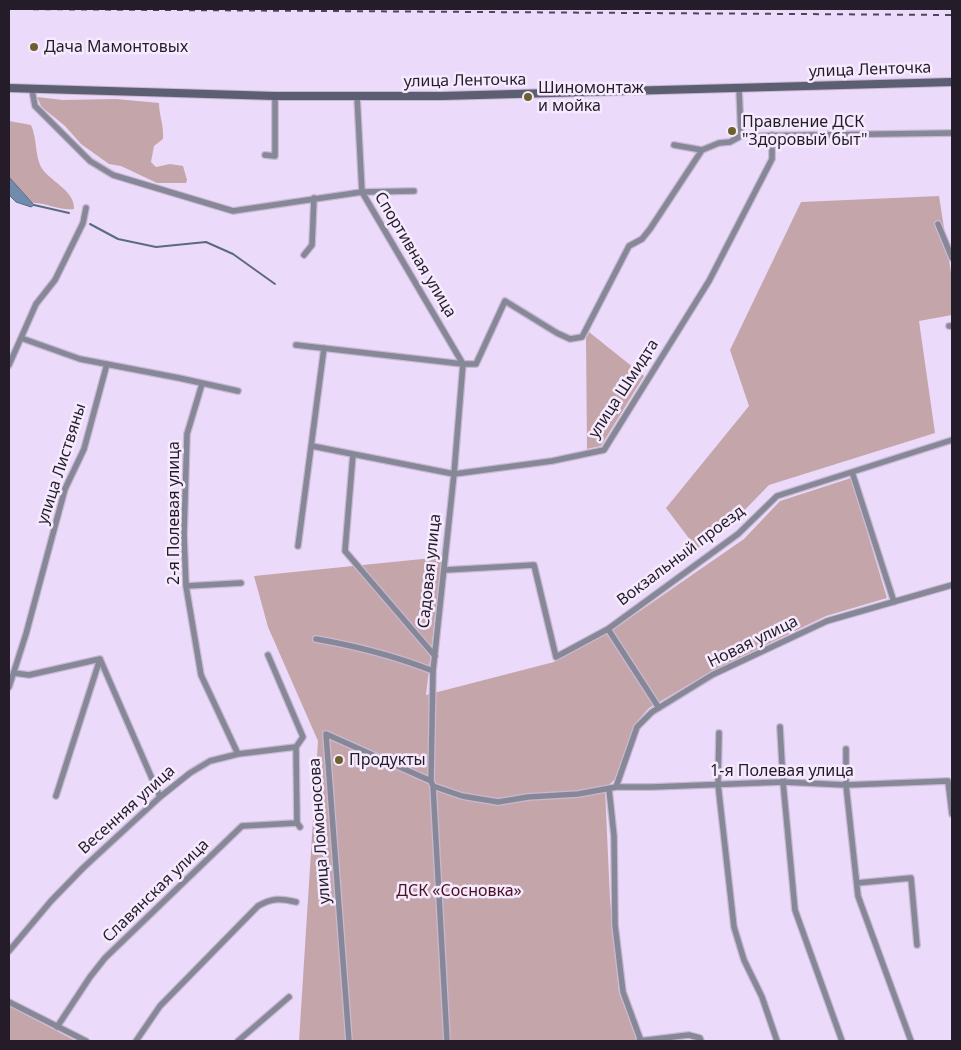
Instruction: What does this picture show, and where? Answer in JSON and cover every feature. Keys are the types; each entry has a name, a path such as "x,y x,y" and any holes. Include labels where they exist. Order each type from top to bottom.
{"main road":[{"name":"улица Ленточка","path":"9,88 276,96 442,96 952,82"}],"street":[{"path":"739,88 740,136"},
{"path":"32,90 35,106 90,161 113,175 233,211 362,192 414,190"},
{"path":"265,155 275,156 276,96"},
{"name":"Спортивная улица","path":"357,96 362,192 463,364"},
{"path":"296,345 476,364 505,301 570,339 582,336 629,246 642,239 650,229 702,150 719,142 730,142 740,136 952,133"},
{"name":"улица Шмидта","path":"312,446 454,474 552,461 604,450 709,281 772,159 772,135"},
{"path":"674,145 702,150"},
{"path":"304,255 312,246 314,198"},
{"path":"9,365 36,304 56,280 83,223 86,208"},
{"path":"938,224 952,258"},
{"path":"21,338 80,359 238,392"},
{"path":"298,546 324,348"},
{"name":"улица Листвяны","path":"9,688 65,489 84,449 107,364"},
{"name":"Садовая улица","path":"447,1041 432,784 433,671 445,570 463,364"},
{"name":"2-я Полевая улица","path":"202,384 187,434 184,535 186,586 201,675 238,754"},
{"name":"Вокзальный проезд","path":"445,570 534,566 556,657 608,629 738,534 777,496 952,440"},
{"path":"353,454 345,551 435,656"},
{"path":"852,472 894,602"},
{"path":"186,586 241,583"},
{"name":"Новая улица","path":"640,1041 623,992 615,925 614,836 609,789 616,787 637,727 652,712 712,676 827,621 952,585"},
{"path":"608,629 659,708"},
{"path":"316,639 348,645 411,662 433,671"},
{"path":"268,655 303,737 296,747"},
{"path":"14,673 29,675 100,659"},
{"path":"56,796 100,659"},
{"path":"100,659 160,797"},
{"path":"780,726 783,782 795,910 842,1041"},
{"path":"718,733 718,784 734,927 744,960 762,997 777,1041"},
{"name":"улица Ломоносова","path":"349,1041 326,734 432,784"},
{"name":"Весенняя улица","path":"9,951 63,888 160,797 190,773 210,761 238,754 296,747"},
{"name":"Славянская улица","path":"57,1027 105,958 242,826 299,825 296,747"},
{"path":"846,749 846,785 858,896 911,1041"},
{"name":"1-я Полевая улица","path":"432,784 462,796 498,802 528,797 578,794 616,787 783,782 846,785 948,781 952,814"},
{"path":"857,883 911,878 917,945"},
{"path":"136,1041 160,1006 258,906 269,900 281,898 296,902"},
{"path":"238,1041 290,997"},
{"path":"9,1002 86,1041"},
{"path":"640,1041 689,1035 700,1038 701,1041"}],"green space":[{"path":"37,97 63,100 116,99 159,103 163,139 154,146 151,162 156,167 170,164 183,166 187,180 186,183 157,183 121,166 109,164 81,144 65,126 41,106"},
{"path":"9,121 31,125 41,167 70,196 74,209 63,209 32,203 9,177"},
{"path":"939,196 952,279 952,315 919,321 935,433 769,485 732,523 697,549 666,508 749,406 730,350 801,202"},
{"path":"589,332 644,376 601,446 587,449 586,338"},
{"name":"ДСК «Сосновка»","path":"851,478 887,598 826,616 712,671 649,708 635,724 615,779 605,789 610,899 619,993 638,1041 299,1041 318,741 268,627 254,576 442,557 426,695 554,662 608,633 744,539 780,501"},
{"path":"9,1006 76,1041 9,1041"}],"water":[{"path":"9,177 34,205 31,207 16,202 9,195"}],"waterway":[{"path":"34,205 69,213"},
{"path":"90,224 118,239 156,247 206,242 233,254 275,284"}],"railway":[{"path":"9,9 952,15"}],"place":[{"name":"Дача Мамонтовых","path":"34,47"},
{"name":"Шиномонтаж и мойка","path":"528,97"},
{"name":"Правление ДСК \"Здоровый быт\"","path":"732,131"},
{"name":"Продукты","path":"339,760"}]}
